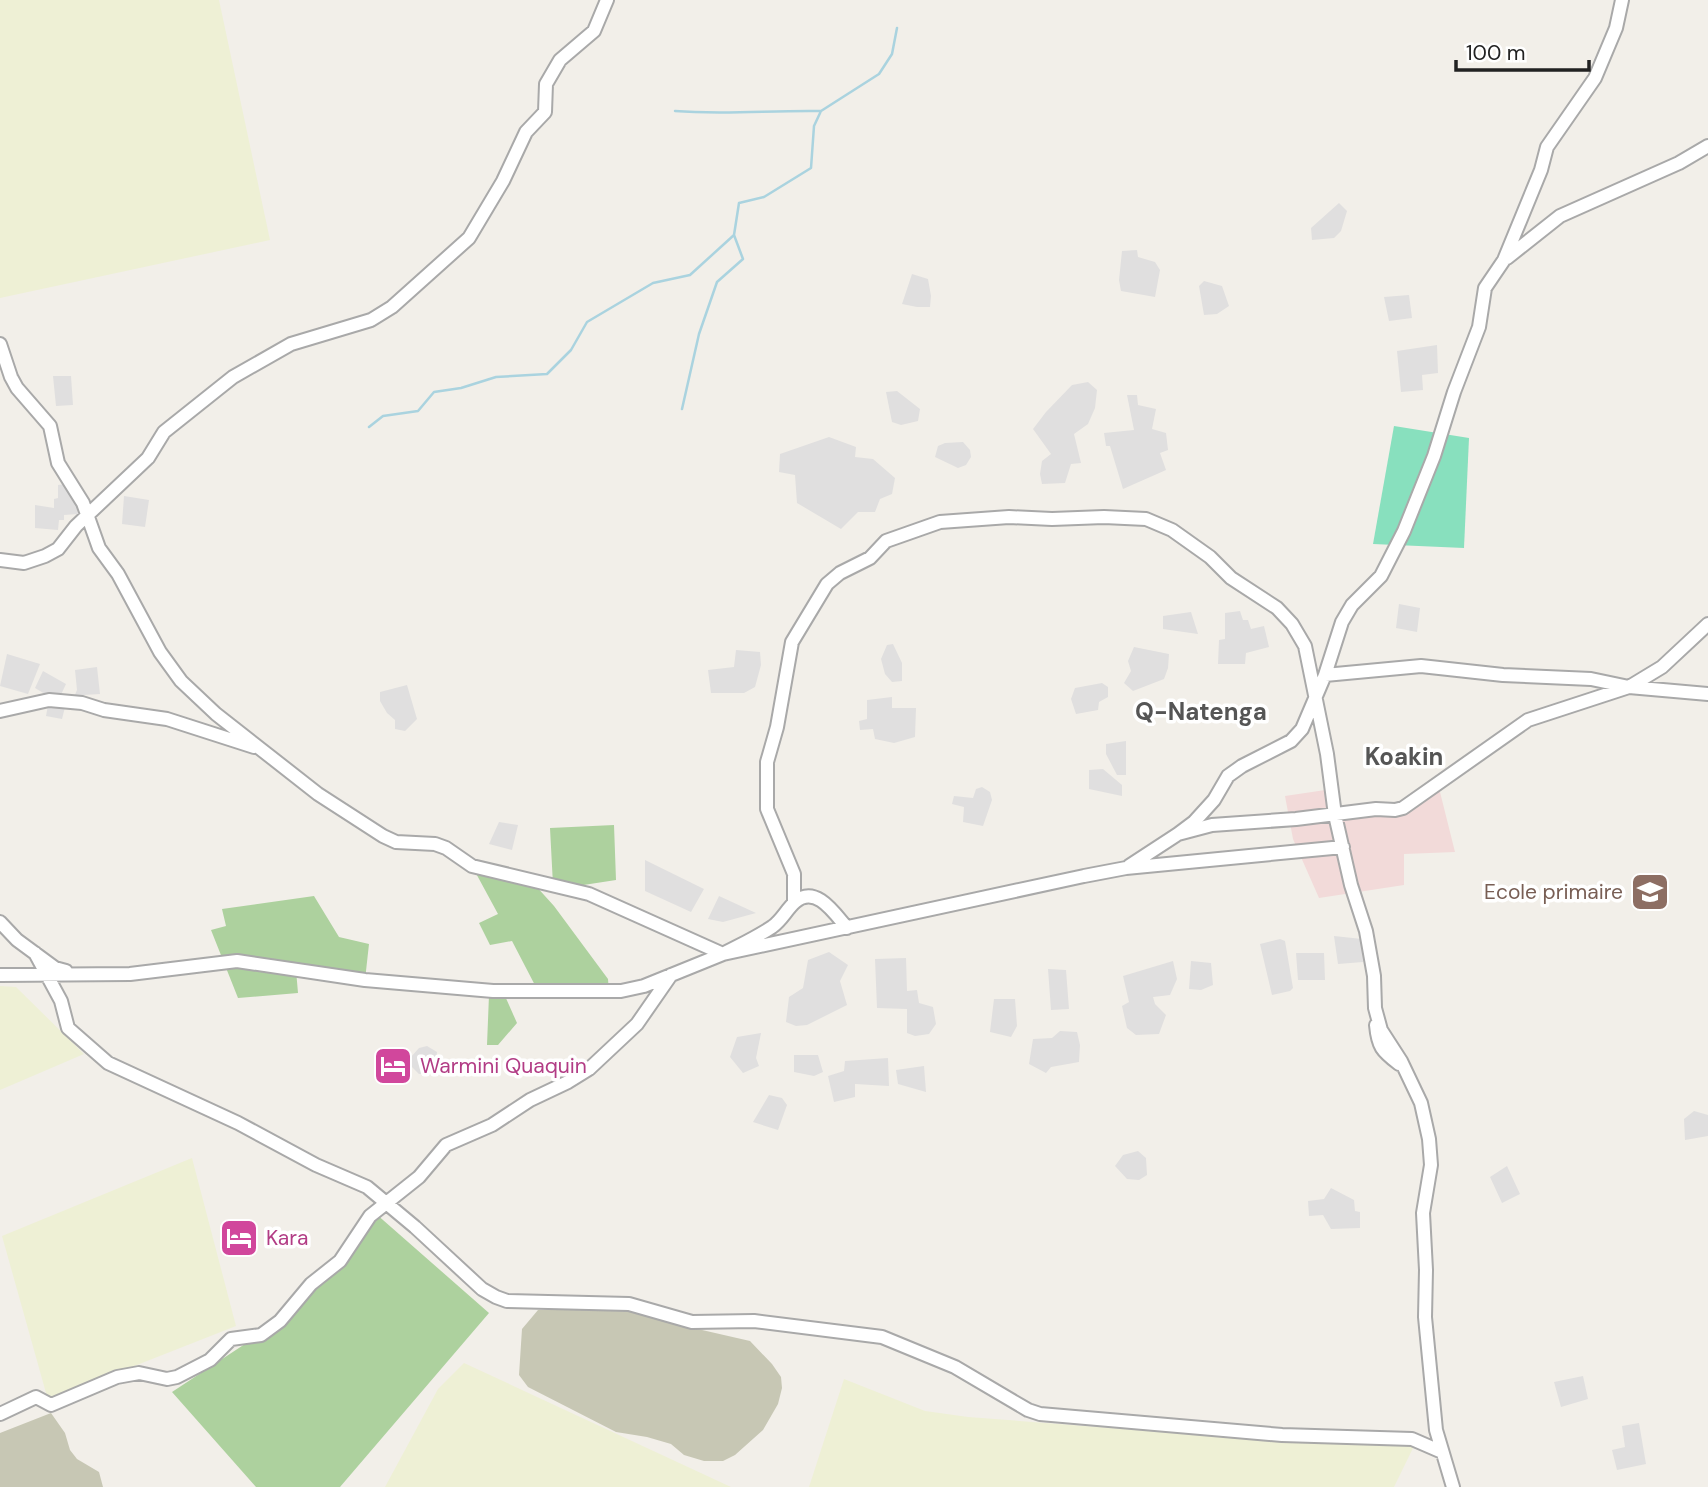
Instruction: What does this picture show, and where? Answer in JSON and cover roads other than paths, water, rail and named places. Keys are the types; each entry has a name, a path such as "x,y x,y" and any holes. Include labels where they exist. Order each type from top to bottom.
{"street":[{"path":"0,560 24,562 58,549 76,526 148,458 164,432 233,377 291,344 371,320 392,307 469,238 503,181 526,132 545,112 546,84 560,60 594,31 607,0"},
{"path":"1126,868 1194,822 1214,800 1228,776 1291,741 1302,729 1325,675 1342,622 1352,605 1381,576 1404,531 1434,456 1454,392 1479,327 1485,288 1504,260 1541,170 1547,147 1594,78 1616,28 1622,0"},
{"path":"1504,260 1560,216 1679,163 1708,146"},
{"path":"0,344 17,388 50,426 58,463 83,503 99,548 118,574 160,652 181,681 216,714 318,794 396,842 435,844 446,848 472,866 589,894 723,954 1126,868 1343,847"},
{"path":"794,903 794,874 767,809 767,762 777,727 792,642 827,584 840,573 870,558 886,541 940,522 1009,517 1146,519 1172,530 1210,556 1231,579 1277,608 1292,624 1305,646 1327,754 1335,815 1351,885 1366,931 1381,1030 1405,1069 1421,1103 1429,1139 1430,1166 1423,1213 1425,1317 1436,1430 1453,1487"},
{"path":"1178,834 1212,825 1403,808 1528,720 1629,687 1662,667 1708,624"},
{"path":"1325,675 1421,666 1503,675 1591,679 1629,687 1708,694"},
{"path":"0,711 49,699 82,703 104,710 167,719 265,750"},
{"path":"0,975 130,974 237,961 365,979 493,991 609,992 644,986 723,954 772,926 803,897 814,897 825,902 847,928"},
{"path":"0,922 17,940 55,968 76,974"},
{"path":"35,953 61,1001 68,1028 108,1063 238,1123 316,1165 367,1187 482,1289 507,1301 629,1304 692,1322 758,1321 882,1337 956,1367 1028,1410 1040,1414 1282,1435 1412,1439 1442,1452"},
{"path":"0,1414 36,1397 51,1405 117,1377 139,1373 167,1379 177,1377 210,1360 231,1339 261,1335 280,1321 311,1284 340,1261 370,1216 419,1177 446,1145 492,1125 530,1100 589,1069 637,1024 671,975"}],"waterway":[{"path":"369,427 383,416 418,411 434,392 461,388 496,377 547,374 571,350 587,322 653,283 690,275 734,235 739,203 764,197 811,168 814,126 821,111 879,74 892,54 897,28"},
{"path":"675,111 821,111"},
{"path":"682,409 699,334 717,282 743,259 734,235"}],"place":[{"name":"Ecole primaire","path":"1650,892"},
{"name":"Warmini Quaquin","path":"393,1066"},
{"name":"Kara","path":"239,1238"}],"district":[{"name":"Q-Natenga","path":"1201,712"},
{"name":"Koakin","path":"1404,757"}]}
